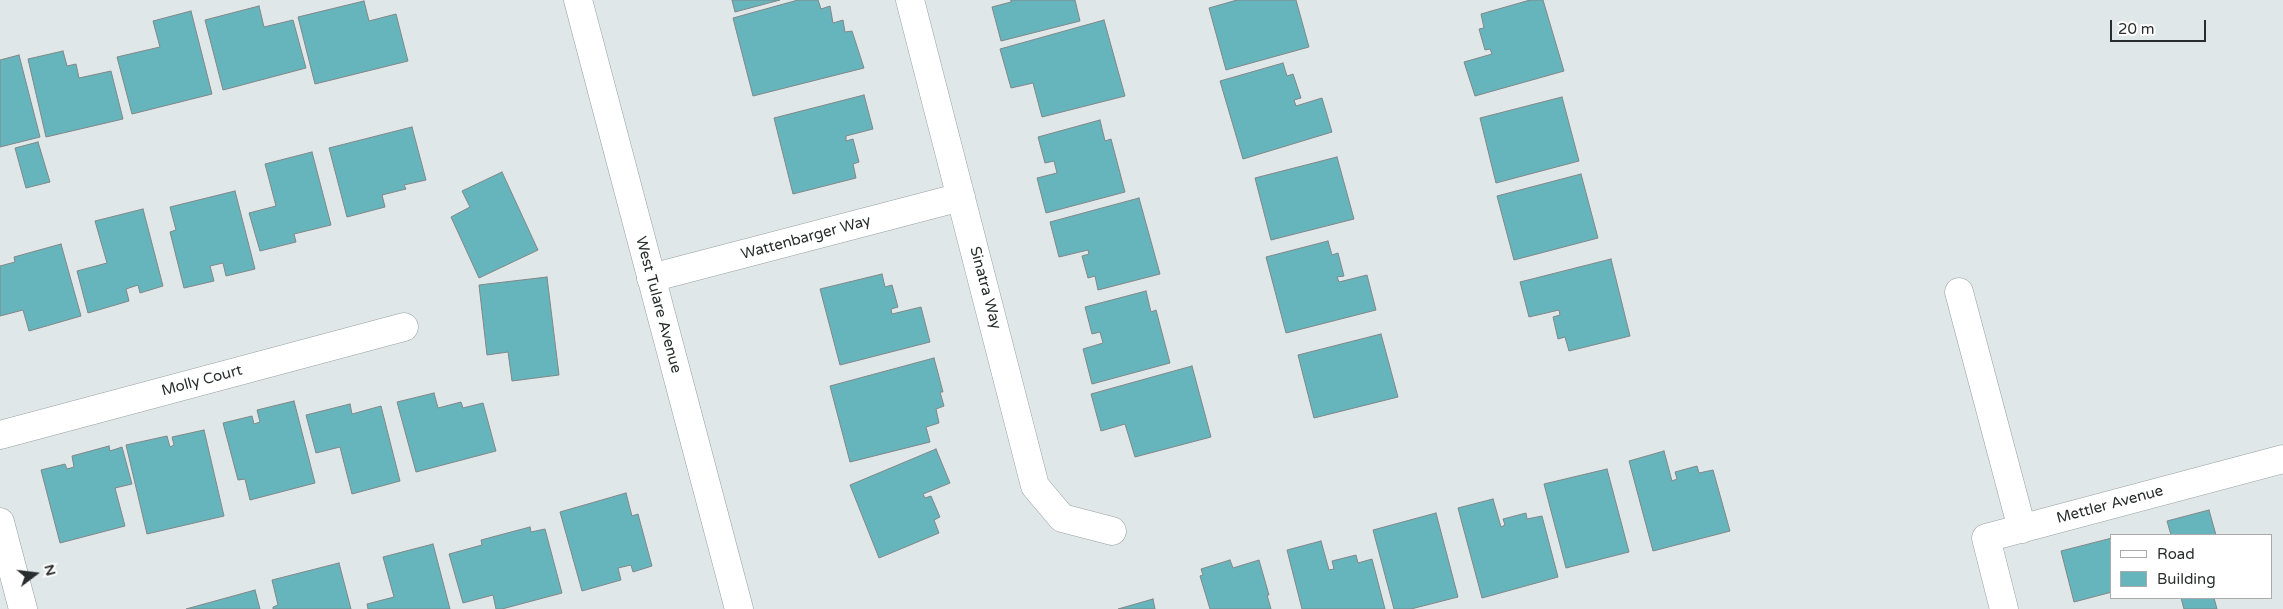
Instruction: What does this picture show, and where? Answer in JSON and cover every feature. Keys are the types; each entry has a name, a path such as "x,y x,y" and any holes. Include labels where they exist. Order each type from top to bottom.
{"street":[{"name":"West Tulare Avenue","path":"578,0 739,609"},
{"name":"Sinatra Way","path":"910,0 1035,486 1062,518 1112,531"},
{"name":"Wattenbarger Way","path":"651,278 961,197"},
{"path":"1959,292 2022,529"},
{"name":"Molly Court","path":"0,435 404,327"},
{"name":"Mettler Avenue","path":"2001,599 1986,538 2283,459"},
{"path":"0,522 23,609"}],"building":[{"path":"732,0 780,0 735,12"},
{"path":"798,0 818,0 821,9 830,6 833,23 843,20 845,32 852,31 864,68 753,96 733,18"},
{"path":"1011,0 1075,0 1080,21 1001,41 992,7 1011,2"},
{"path":"1237,0 1296,0 1309,47 1226,70 1209,8"},
{"path":"1530,0 1543,0 1564,71 1475,96 1464,62 1492,54 1490,49 1485,50 1479,29 1484,28 1481,14"},
{"path":"364,1 369,21 396,14 408,61 315,84 298,17"},
{"path":"259,6 264,27 293,20 306,68 223,90 205,20"},
{"path":"191,11 212,94 132,114 117,57 160,47 153,21"},
{"path":"1104,20 1125,96 1042,117 1033,83 1011,88 1000,49"},
{"path":"63,51 67,66 76,64 79,78 111,71 123,119 46,137 28,59"},
{"path":"19,55 40,137 0,147 0,60"},
{"path":"1283,63 1287,76 1293,74 1301,98 1294,100 1296,106 1322,98 1332,132 1243,159 1220,81"},
{"path":"864,95 873,129 846,136 846,141 853,139 859,162 853,164 856,178 793,194 774,118"},
{"path":"1562,97 1579,161 1496,183 1480,118"},
{"path":"1100,120 1105,141 1111,139 1125,192 1046,213 1037,178 1057,173 1054,161 1045,163 1038,137"},
{"path":"412,127 426,180 404,185 406,189 382,195 385,207 347,217 329,148"},
{"path":"38,142 50,182 26,188 15,148"},
{"path":"312,152 331,225 294,234 296,242 260,251 249,213 276,206 265,164"},
{"path":"1337,157 1354,219 1271,240 1255,178"},
{"path":"502,172 538,250 479,278 451,217 470,207 462,191"},
{"path":"1581,174 1598,238 1514,260 1497,196"},
{"path":"235,191 255,269 226,276 223,263 210,266 214,281 184,288 170,232 176,230 170,207"},
{"path":"1139,198 1160,274 1098,290 1095,276 1088,278 1082,256 1089,254 1088,250 1059,257 1050,222"},
{"path":"143,209 163,286 140,293 138,285 126,289 129,301 88,313 77,271 107,263 95,221"},
{"path":"1328,241 1332,255 1338,253 1344,276 1337,277 1339,282 1367,275 1376,310 1286,333 1266,257"},
{"path":"61,244 81,316 29,331 23,310 0,316 0,266 15,262 14,257"},
{"path":"1611,259 1630,336 1569,351 1565,337 1558,339 1553,317 1560,315 1559,310 1529,317 1520,282"},
{"path":"882,274 885,287 892,285 898,307 891,309 892,314 921,307 930,342 840,365 820,289"},
{"path":"547,277 559,375 512,381 508,352 487,355 479,285"},
{"path":"1146,291 1151,312 1156,310 1170,363 1092,384 1083,349 1103,343 1100,332 1092,334 1085,307"},
{"path":"1381,334 1398,397 1314,418 1298,355"},
{"path":"934,358 943,392 940,392 944,406 936,409 939,423 926,427 930,442 850,462 830,386"},
{"path":"1192,366 1211,437 1135,457 1125,424 1101,431 1091,394"},
{"path":"434,393 438,408 461,402 463,408 483,403 496,451 416,472 397,402"},
{"path":"294,401 315,483 250,500 245,479 238,480 223,423 252,416 254,424 260,422 257,410"},
{"path":"350,404 352,414 381,406 400,481 352,494 340,447 316,453 306,415"},
{"path":"204,430 224,516 147,534 126,445 167,436 170,447 174,445 172,437"},
{"path":"109,446 110,451 122,447 132,484 115,488 125,526 60,543 41,470 65,464 67,469 74,467 72,456"},
{"path":"936,449 950,483 923,494 925,498 931,496 940,517 934,520 939,533 879,558 850,485"},
{"path":"1664,451 1672,481 1677,479 1675,472 1697,466 1699,473 1713,470 1730,531 1653,551 1629,461"},
{"path":"1607,469 1629,552 1566,568 1544,484"},
{"path":"626,493 632,516 638,514 652,566 633,572 631,565 618,568 621,580 582,591 560,512"},
{"path":"1493,499 1501,527 1505,525 1503,519 1526,513 1527,519 1542,516 1558,577 1482,598 1458,508"},
{"path":"2209,510 2216,534 2171,534 2167,521"},
{"path":"1436,513 1458,597 1411,609 1394,609 1373,530"},
{"path":"530,527 531,532 545,529 562,593 502,609 496,609 493,595 463,603 449,554 482,545 481,540"},
{"path":"2110,539 2110,593 2074,602 2061,551"},
{"path":"1321,541 1329,570 1334,569 1332,561 1356,555 1358,563 1372,559 1385,609 1302,609 1287,550"},
{"path":"433,544 450,609 368,609 367,604 394,597 383,557"},
{"path":"1230,560 1233,568 1259,560 1271,609 1210,609 1200,576 1203,575 1201,569"},
{"path":"339,563 351,609 273,609 273,607 278,605 272,580"},
{"path":"255,590 260,609 186,609"},
{"path":"1153,599 1155,609 1118,609"},
{"path":"2181,599 2214,599 2217,609 2184,609"}]}
